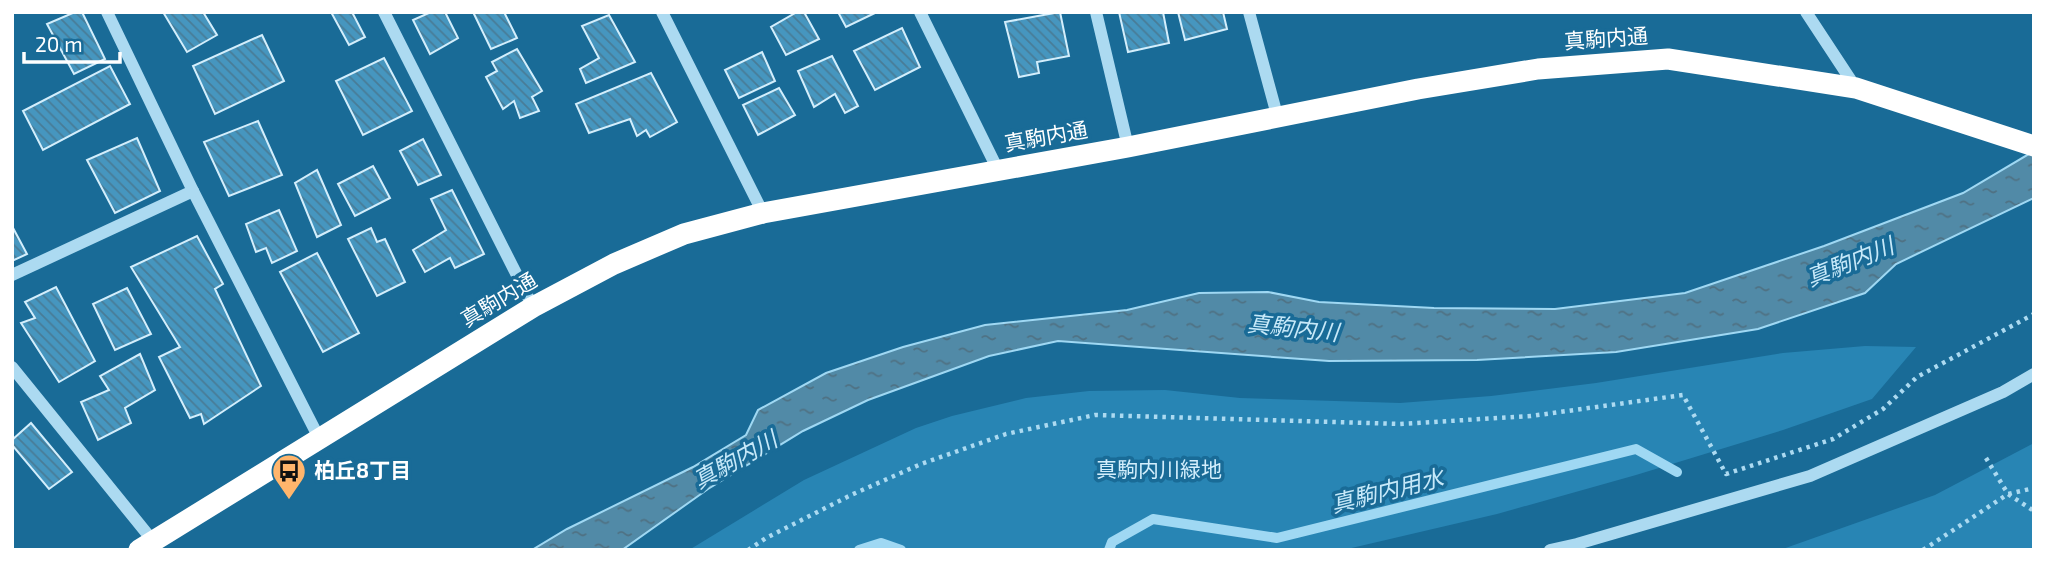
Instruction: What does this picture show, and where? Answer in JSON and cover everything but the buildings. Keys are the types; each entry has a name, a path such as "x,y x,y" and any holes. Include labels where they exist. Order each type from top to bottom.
{"highway":[{"name":"真駒内通","path":"146,545 533,307 614,264 684,234 763,213 1128,147 1277,115 1538,69 1668,59 1856,88 2034,146"}],"street":[{"path":"107,12 193,191 319,439"},
{"path":"384,12 533,307"},
{"path":"662,12 763,213"},
{"path":"920,12 998,170"},
{"path":"1096,12 1128,147"},
{"path":"1249,12 1277,115"},
{"path":"1806,12 1856,88"},
{"path":"12,275 193,191"},
{"path":"12,367 146,545"},
{"path":"1550,550 1810,476 2003,392 2034,374"}],"path":[{"path":"748,550 765,538 851,495 921,464 1006,434 1095,415 1400,424 1531,416 1683,395 1726,474 1833,439 1883,409 1917,377 2034,314"},
{"path":"1986,458 2008,494 2034,511"},
{"path":"1923,550 2008,494 2034,488"}],"green space":[{"name":"真駒内川緑地","path":"1865,346 1916,347 1872,399 1783,430 1636,475 1497,514 1343,550 689,550 804,480 916,428 952,416 1026,398 1089,391 1165,390 1240,398 1400,403 1491,396 1596,383 1783,353"},
{"path":"2034,443 2034,550 1780,550 1935,495"}],"water":[{"name":"真駒内川","path":"2034,151 2034,198 1896,264 1865,293 1758,329 1616,352 1477,360 1329,361 1058,341 989,356 868,400 803,431 708,489 622,550 532,550 567,529 693,467 746,435 758,410 826,373 903,347 985,325 1127,310 1199,293 1268,292 1319,302 1434,308 1555,309 1685,293 1824,246 1963,193"}],"waterway":[{"name":"真駒内用水","path":"1109,550 1112,542 1153,519 1277,538 1636,449 1677,472"},
{"name":"真駒内用水","path":"859,550 881,543 901,550"}],"place":[{"name":"柏丘8丁目","path":"289,501"}]}
